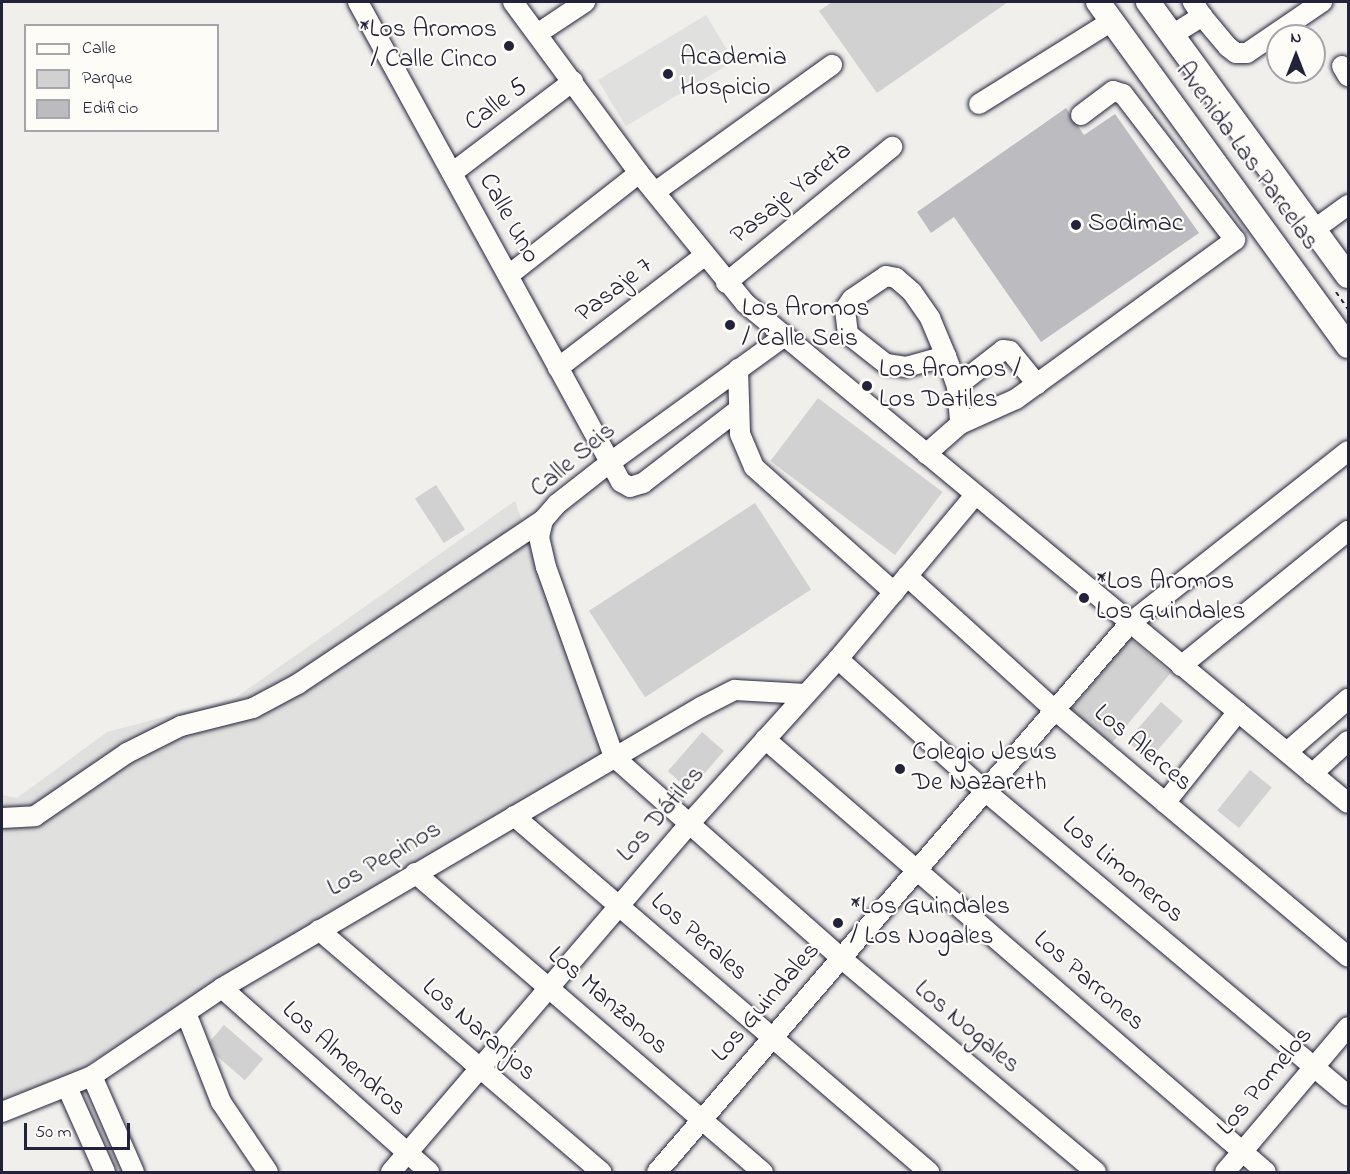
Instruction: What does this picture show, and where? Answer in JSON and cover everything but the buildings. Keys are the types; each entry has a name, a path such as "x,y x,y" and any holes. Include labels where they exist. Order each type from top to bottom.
{"main road":[{"name":"Avenida Las Parcelas","path":"1098,2 1348,346"},
{"name":"Avenida Las Parcelas","path":"1148,2 1348,276"}],"street":[{"name":"Calle Uno","path":"358,2 509,275 608,464 621,482 630,487 643,483 740,409"},
{"path":"513,2 639,173 704,256 726,283 782,338 926,454 1348,804"},
{"path":"537,34 585,2"},
{"path":"1172,35 1197,9 1228,47 1236,53 1247,53 1322,2"},
{"path":"979,104 1112,21"},
{"path":"655,192 832,65"},
{"name":"Calle 5","path":"452,173 573,81"},
{"path":"1081,115 1113,91 1123,94 1235,240"},
{"name":"Pasaje Yareta","path":"726,283 892,147"},
{"path":"509,275 639,173"},
{"path":"1315,229 1348,205"},
{"path":"926,454 960,424 985,416 1037,384 1259,224"},
{"name":"Pasaje 7","path":"558,368 704,256"},
{"path":"946,356 906,367 886,364 848,334 845,309 852,300 886,276 896,278 912,292 930,318 946,356 957,386 960,424"},
{"name":"Calle Seis","path":"614,757 546,567 539,537 543,520 557,504 608,464 782,338"},
{"path":"957,386 1003,350 1010,351 1037,384"},
{"path":"738,369 743,445 762,478 894,592"},
{"name":"Los Guindales","path":"657,1173 1129,624 1348,451"},
{"name":"Los Dátiles","path":"391,1173 689,824 838,659 975,495"},
{"path":"2,818 35,816 127,753 181,726 253,708 298,684 543,520"},
{"path":"1181,666 1348,531"},
{"name":"Los Alerces","path":"907,576 1054,710 1348,957"},
{"name":"Los Limoneros","path":"838,659 985,792 1348,1096"},
{"name":"Los Pepinos","path":"2,1112 92,1076 222,988 614,757 735,690 806,694"},
{"path":"1287,752 1348,699"},
{"path":"1165,803 1238,712"},
{"name":"Los Parrones","path":"765,740 1244,1151 1266,1173"},
{"path":"1312,774 1348,741"},
{"name":"Los Nogales","path":"614,757 841,958 1096,1173"},
{"name":"Los Perales","path":"514,816 929,1173"},
{"name":"Los Manzanos","path":"416,873 763,1173"},
{"name":"Los Naranjos","path":"319,930 601,1173"},
{"name":"Los Almendros","path":"222,988 429,1173"},
{"path":"186,1013 221,1102 268,1173"},
{"name":"Los Pomelos","path":"1225,1173 1348,1027"},
{"path":"92,1076 134,1173"},
{"path":"67,1087 105,1173"}],"shaded area":[{"name":"Academia Hospicio","path":"706,15 734,61 626,126 598,80"},
{"path":"515,501 604,752 315,921 81,1069 59,1081 2,1098 2,795 17,798 107,732 235,698"}],"green space":[{"path":"832,2 1008,2 877,93 819,11"},
{"path":"818,398 943,492 895,555 770,461"},
{"path":"436,485 465,529 444,543 415,499"},
{"path":"755,503 811,589 645,697 589,611"},
{"path":"1130,639 1171,673 1111,744 1071,709"},
{"path":"1161,702 1183,721 1149,760 1127,741"},
{"path":"702,732 724,751 690,790 668,771"},
{"path":"1250,770 1272,788 1239,828 1217,810"},
{"path":"224,1025 263,1059 245,1080 206,1046"}],"place":[{"name":"*Los Aromos / Calle Cinco","path":"509,46"},
{"name":"Academia Hospicio","path":"668,74"},
{"name":"Sodimac","path":"1076,225"},
{"name":"Los Aromos / Calle Seis","path":"730,325"},
{"name":"Los Aromos / Los Datiles","path":"867,386"},
{"name":"*Los Aromos Los Guindales","path":"1084,598"},
{"name":"Colegio Jesus De Nazareth","path":"900,769"},
{"name":"*Los Guindales / Los Nogales","path":"838,923"}]}
